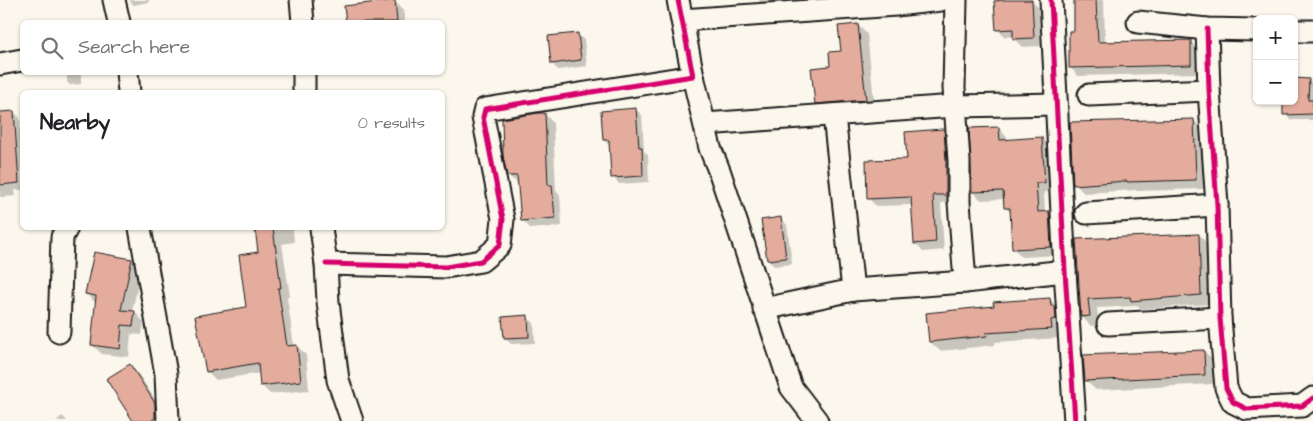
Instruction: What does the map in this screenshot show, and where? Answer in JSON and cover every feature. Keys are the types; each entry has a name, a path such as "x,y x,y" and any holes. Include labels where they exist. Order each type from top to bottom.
{"street":[{"path":"114,0 118,20"},
{"path":"301,0 303,20"},
{"path":"816,421 791,387 710,148 680,10 896,5 941,0"},
{"path":"956,0 954,88 960,161 959,202 965,282"},
{"path":"1051,0 1064,271 1074,421"},
{"path":"1138,22 1207,29 1253,30"},
{"path":"1207,29 1217,205 1220,318 1226,388 1233,402 1247,408 1302,406 1313,398"},
{"path":"1298,31 1313,31"},
{"path":"0,64 20,60"},
{"path":"127,75 129,90"},
{"path":"304,75 304,90"},
{"path":"326,264 446,267 481,261 500,244 503,219 483,116 485,109 693,76"},
{"path":"1089,95 1209,90"},
{"path":"705,124 956,106 1056,104"},
{"path":"834,116 853,290"},
{"path":"1086,213 1217,205"},
{"path":"59,332 62,238 66,230"},
{"path":"140,230 166,374 168,421"},
{"path":"321,230 338,380 352,421"},
{"path":"764,308 853,290 965,282 1064,271"},
{"path":"1108,324 1220,318"}],"building":[{"path":"395,0 397,20 346,20 344,6"},
{"path":"1032,0 1034,38 1013,39 1013,29 996,30 994,1"},
{"path":"1074,0 1096,0 1098,42 1191,40 1191,65 1069,68 1069,31 1074,31"},
{"path":"858,24 866,100 815,104 811,68 830,66 829,52 841,51 838,26"},
{"path":"578,33 581,60 551,64 548,36"},
{"path":"1298,78 1309,79 1308,100 1313,100 1313,114 1283,115 1283,105 1298,105"},
{"path":"636,108 639,147 642,147 643,176 611,178 609,140 603,140 601,111"},
{"path":"14,111 19,183 0,185 0,112"},
{"path":"545,113 548,185 552,185 555,218 521,221 517,176 507,176 503,156 502,119"},
{"path":"1194,119 1196,180 1127,181 1073,185 1070,122"},
{"path":"999,127 1000,140 1042,137 1045,183 1036,183 1038,212 1049,211 1051,247 1012,249 1010,208 1004,208 1003,191 972,192 969,128"},
{"path":"944,129 946,195 933,195 936,242 914,244 911,197 867,199 866,160 907,159 905,132"},
{"path":"781,217 786,258 767,260 761,220"},
{"path":"255,230 273,230 281,288 278,288 287,346 297,345 301,381 260,386 258,363 206,372 195,316 246,307 239,255 258,252"},
{"path":"1199,234 1201,295 1131,301 1130,297 1088,299 1090,316 1081,317 1076,239"},
{"path":"94,252 132,259 121,310 135,311 133,326 122,325 120,349 91,345 96,296 85,294"},
{"path":"1050,298 1051,306 1055,306 1056,319 1051,320 1052,329 986,333 987,336 929,342 926,313 994,306 993,302"},
{"path":"528,315 529,337 504,338 502,317"},
{"path":"1204,350 1205,375 1085,381 1083,355"},
{"path":"130,364 155,403 155,418 151,421 133,421 106,379"}],"cycle path":[{"path":"326,264 446,267 481,261 500,245 503,219 483,117 485,109 693,76 678,0"},
{"path":"1051,0 1075,421"},
{"path":"1207,29 1217,205 1220,318 1226,388 1233,402 1247,409 1302,406 1313,398"}]}
